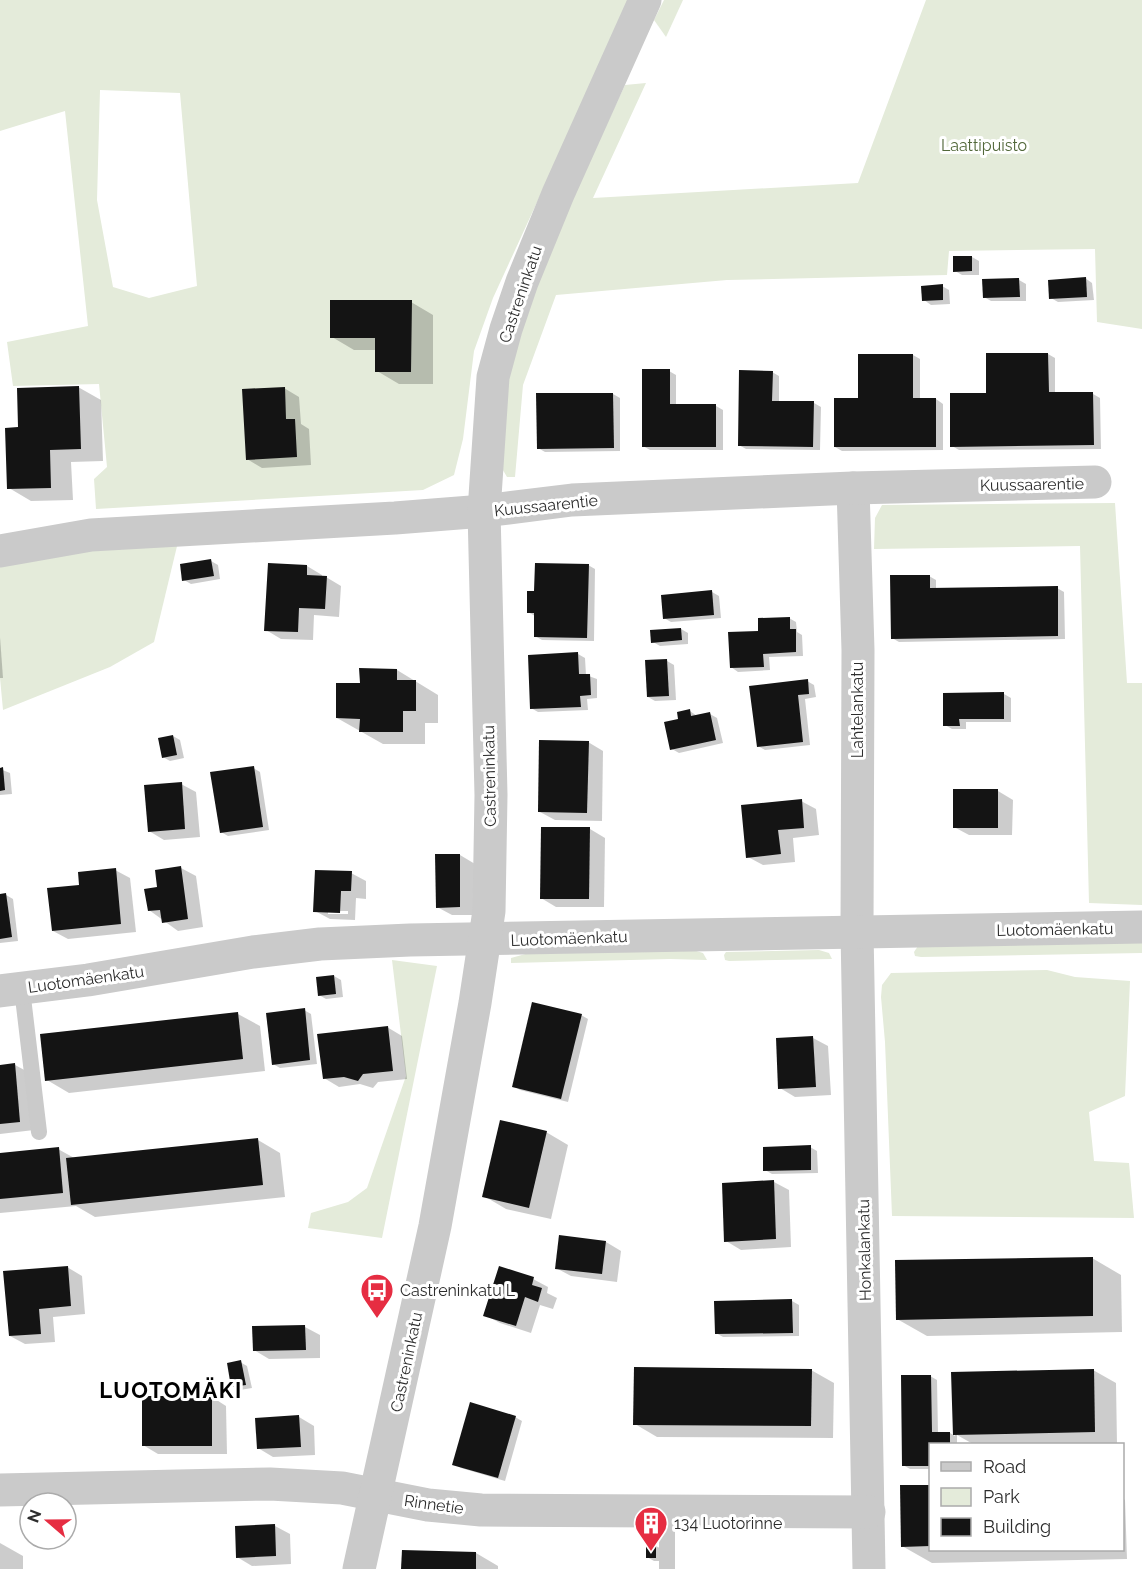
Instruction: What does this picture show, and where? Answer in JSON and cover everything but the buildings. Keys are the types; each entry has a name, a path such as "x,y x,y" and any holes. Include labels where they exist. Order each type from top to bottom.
{"street":[{"name":"Castreninkatu","path":"359,1569 435,1226 489,910 491,795 484,511 494,377 506,329 522,282 558,194 645,0"},
{"name":"Kuussaarentie","path":"0,551 91,535 484,511 572,500 853,488 1095,482"},
{"name":"Lahtelankatu","path":"853,488 858,650 857,931"},
{"name":"Luotomäenkatu","path":"11,990 279,948 399,940 1142,927"},
{"name":"Honkalankatu","path":"857,931 869,1569"},
{"name":"Rinnetie","path":"0,1490 270,1484 342,1488 428,1505 481,1510 869,1512"}],"lane":[{"path":"11,990 39,1132"},
{"path":"667,1510 668,1569"}],"green space":[{"path":"0,0 630,0 493,298 474,351 463,439 454,475 423,490 96,509 94,479 107,467 99,384 13,386 7,342 88,326 65,111 0,131","holes":["100,90 180,93 197,286 149,298 113,287 97,200"]},
{"path":"664,0 683,0 666,37 654,20"},
{"name":"Laattipuisto","path":"926,0 1142,0 1142,329 1097,322 1095,249 949,251 947,275 727,280 556,295 523,385 515,477 507,477 500,465 508,376 517,332 571,200 625,85 646,83 593,198 858,183"},
{"path":"1115,503 1127,683 1142,683 1142,905 1089,903 1080,546 874,549 875,518 882,505"},
{"path":"178,542 154,642 110,667 3,710 0,678 0,566 87,548"},
{"path":"1142,942 1142,953 921,957 915,956 914,952 918,946"},
{"path":"693,950 703,953 707,960 511,963 511,958 529,953"},
{"path":"819,950 829,953 832,959 729,961 725,960 724,955 726,952"},
{"path":"392,960 437,966 382,1238 308,1228 311,1213 348,1202 367,1188 406,1076"},
{"path":"1047,970 1075,977 1130,981 1125,1096 1089,1112 1094,1161 1129,1163 1134,1218 892,1216 882,985 891,973"}],"place":[{"name":"Castreninkatu L","path":"377,1319"},
{"name":"134 Luotorinne","path":"651,1552"}],"district":[{"name":"LUOTOMÄKI","path":"171,1390"}]}
